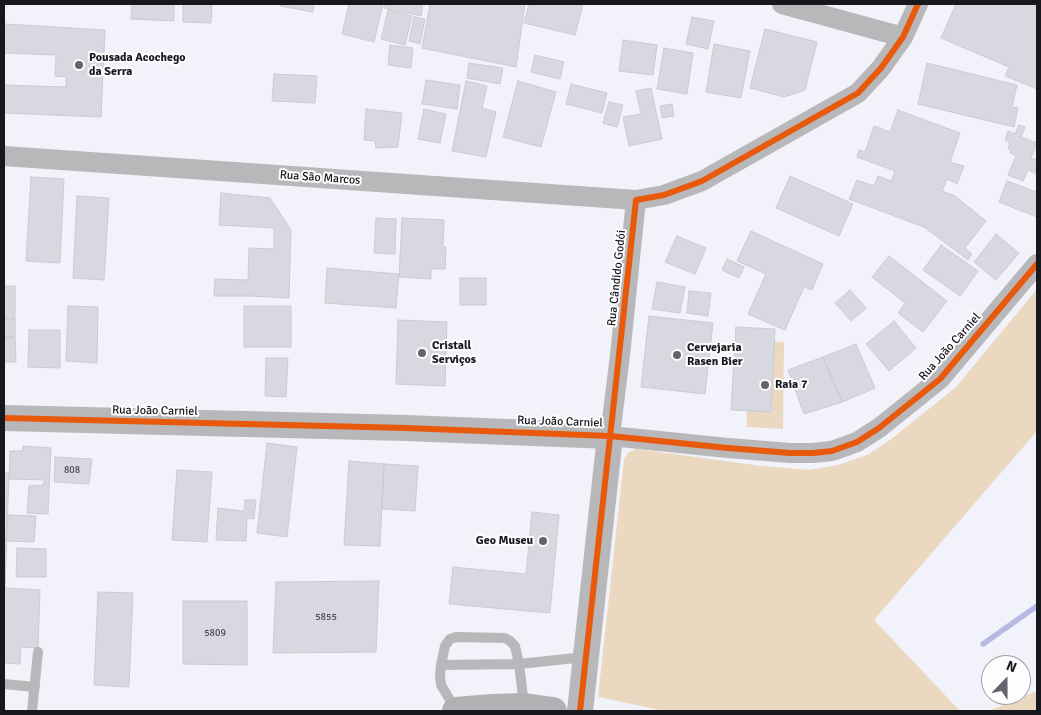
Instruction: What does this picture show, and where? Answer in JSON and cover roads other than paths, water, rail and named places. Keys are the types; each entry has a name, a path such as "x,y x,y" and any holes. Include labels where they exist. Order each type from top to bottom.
{"main road":[{"path":"456,711 492,708 553,711"}],"street":[{"path":"782,4 903,37"},
{"path":"636,200 664,195 702,181 858,93 881,68 903,37 918,4"},
{"name":"Rua São Marcos","path":"4,156 636,200"},
{"name":"Rua Cândido Godói","path":"580,711 636,200"},
{"name":"Rua João Carniel","path":"4,418 406,428 610,436 790,453 832,451 857,442 879,428 940,378 1037,264"}],"lane":[{"path":"456,711 442,685 440,665 445,646 450,639 456,637 505,638 510,640 515,646 526,709"},
{"path":"32,711 38,652"},
{"path":"440,665 519,664 586,657"},
{"path":"4,684 34,687"}],"waterway":[{"path":"983,644 1037,606"}],"place":[{"name":"Pousada Acochego da Serra","path":"79,65"},
{"name":"Cristall Serviços","path":"422,353"},
{"name":"Cervejaria Rasen Bier","path":"677,355"},
{"name":"Raia 7","path":"765,385"},
{"name":"Geo Museu","path":"543,541"}]}
